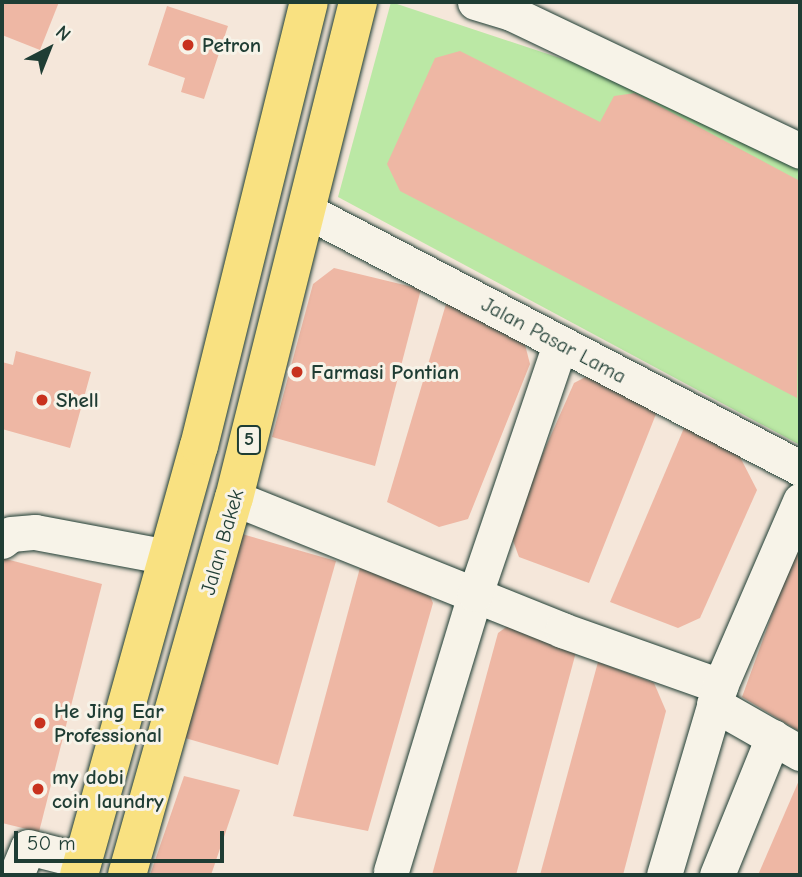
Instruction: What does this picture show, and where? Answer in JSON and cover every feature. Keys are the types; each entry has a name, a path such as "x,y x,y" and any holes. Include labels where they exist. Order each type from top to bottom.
{"highway":[{"path":"81,868 168,557 309,2"},
{"name":"Jalan Bakek","path":"127,875 234,498 309,212 358,2"}],"street":[{"path":"475,2 513,7 800,151"},
{"name":"Jalan Pasar Lama","path":"309,212 800,468"},
{"path":"391,871 475,594 560,345"},
{"path":"234,498 475,594 717,695 787,745 718,875"},
{"path":"664,875 717,695 800,501"},
{"path":"2,541 11,534 35,532 168,557"},
{"path":"15,853 81,868"}],"green space":[{"path":"391,2 605,73 800,167 800,445 338,197"}],"building":[{"path":"2,2 59,2 40,50 2,35"},
{"name":"Petron","path":"167,6 228,26 204,99 181,92 185,78 148,65"},
{"path":"460,51 600,122 614,96 635,93 800,181 797,398 400,191 387,164 435,58"},
{"path":"334,268 421,289 375,466 272,437 313,284"},
{"path":"449,294 522,333 530,364 468,519 439,527 387,502"},
{"name":"Shell","path":"16,351 91,372 70,448 2,429 2,362 13,365"},
{"path":"597,371 660,404 589,583 519,557 509,530 574,383"},
{"path":"687,421 739,455 757,490 700,618 678,628 610,602"},
{"path":"242,534 336,561 278,765 185,738"},
{"path":"795,551 800,553 800,732 742,697"},
{"path":"2,558 102,584 39,832 2,823"},
{"path":"361,564 426,587 433,603 368,831 293,816"},
{"path":"513,622 576,652 516,875 432,875 498,633"},
{"path":"598,662 654,683 666,711 623,875 540,875"},
{"path":"184,776 240,790 211,875 150,875"},
{"path":"800,778 800,875 758,875"}],"place":[{"name":"Petron","path":"188,45"},
{"name":"Farmasi Pontian","path":"297,372"},
{"name":"Shell","path":"42,400"},
{"name":"He Jing Ear Professional","path":"40,723"},
{"name":"my dobi coin laundry","path":"38,789"}]}
